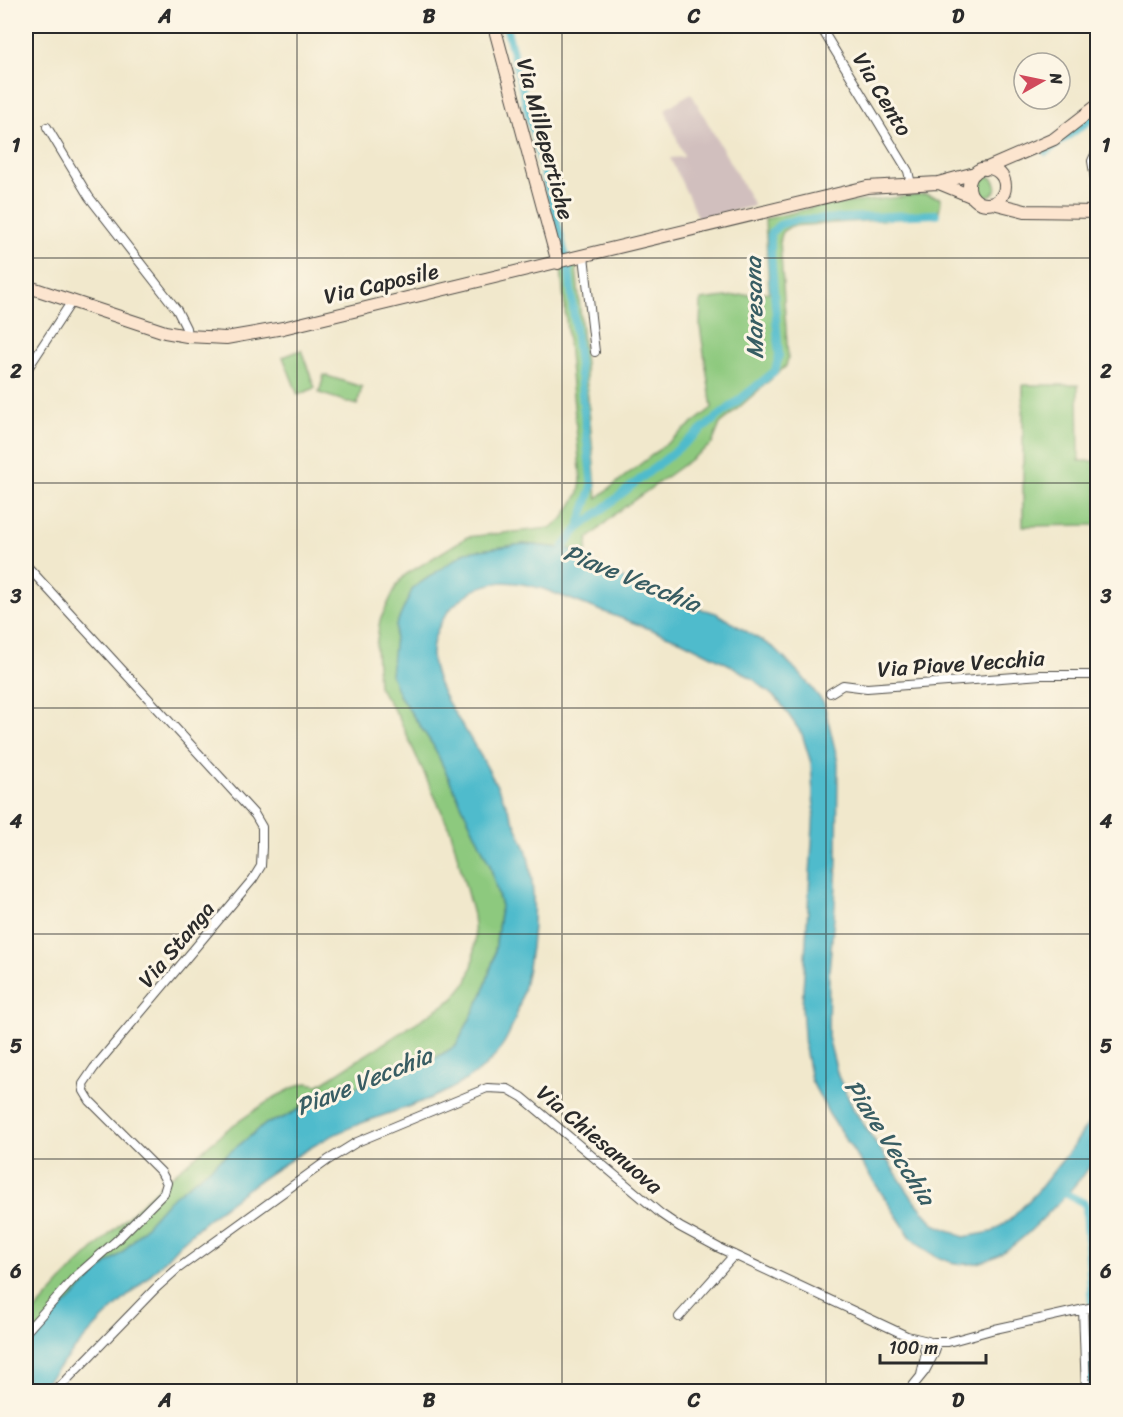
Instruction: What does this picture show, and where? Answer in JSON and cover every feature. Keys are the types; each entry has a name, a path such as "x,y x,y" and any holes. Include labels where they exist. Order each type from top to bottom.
{"street":[{"name":"Via Millepertiche","path":"494,26 570,260"},
{"name":"Via Cento","path":"820,26 908,171 910,184"},
{"name":"Via Caposile","path":"26,286 165,332 187,336 226,338 264,332 867,188 938,183 980,171 1054,139 1098,105"},
{"path":"47,127 89,197 177,310 186,328 187,336"},
{"path":"1098,148 1092,161 1098,197"},
{"path":"993,203 1000,198 1010,167 1020,155"},
{"path":"1030,210 1017,203 997,172 980,171 969,184 973,197 983,203 993,203 1025,211 1098,212"},
{"name":"Via Caposile","path":"938,183 973,197"},
{"path":"570,260 595,352"},
{"path":"26,371 72,302"},
{"name":"Via Stanga","path":"26,566 255,815 261,827 262,847 261,866 238,898 83,1084 90,1101 161,1172 167,1183 165,1193 75,1277 26,1332"},
{"name":"Via Piave Vecchia","path":"830,693 843,685 867,688 1041,675 1098,675"},
{"name":"Via Chiesanuova","path":"55,1392 176,1270 328,1160 357,1142 487,1088 508,1089 522,1097 661,1214 690,1233 734,1256 907,1336 934,1346"},
{"path":"679,1317 734,1256"},
{"path":"934,1346 1098,1306"},
{"path":"1083,1310 1086,1392"},
{"name":"Via Chiesanuova","path":"907,1336 925,1351"},
{"path":"920,1379 925,1351 932,1354 934,1346"},
{"path":"908,1392 930,1364 934,1346"}],"shaded area":[{"path":"691,93 754,206 699,219 670,158 684,157 665,109"}],"green space":[{"path":"982,176 990,176 996,182 996,190 990,196 982,196 976,190 976,182"},
{"path":"925,194 941,198 939,212 935,216 791,226 783,231 780,241 788,358 786,366 720,424 712,444 615,514 588,539 585,559 570,549 525,544 466,552 413,588 399,695 433,745 490,865 501,906 494,958 483,993 456,1046 432,1060 385,1074 267,1123 169,1201 122,1253 108,1263 51,1319 26,1348 26,1321 75,1267 163,1183 229,1128 273,1098 299,1085 307,1083 319,1085 453,999 467,982 473,963 475,938 473,915 451,832 398,716 378,686 376,646 380,620 397,585 405,575 467,537 550,528 563,519 579,493 581,480 561,268 576,265 597,498 712,408 700,326 701,300 769,292 765,219 815,207"},
{"path":"301,350 315,388 298,395 283,357"},
{"path":"324,375 362,387 357,405 319,393"},
{"path":"1023,385 1078,385 1079,461 1097,461 1097,525 1023,526"}],"water":[{"path":"524,544 570,549 664,599 716,613 774,648 801,675 824,703 838,762 837,862 829,971 828,1037 838,1076 854,1110 911,1196 934,1224 964,1237 992,1232 1012,1218 1037,1192 1072,1148 1097,1110 1099,1142 1095,1158 1086,1172 1039,1223 1006,1251 989,1260 971,1264 953,1263 933,1255 912,1239 829,1114 811,1080 805,1048 802,1007 814,809 811,763 802,734 779,701 753,679 682,641 543,589 510,582 490,584 471,592 448,612 438,629 432,656 435,674 443,692 499,790 526,849 533,887 532,939 523,991 510,1032 492,1060 455,1087 335,1134 266,1176 215,1213 179,1244 95,1327 37,1391 26,1391 26,1348 51,1319 108,1263 122,1253 169,1200 267,1123 385,1074 432,1060 456,1046 483,993 494,958 501,906 490,865 433,745 399,695 391,675 396,625 413,588 466,552"}],"waterway":[{"name":"Piave Vecchia","path":"506,26 569,270 592,487 578,529 564,546 561,558"},
{"name":"Maresana","path":"1046,152 1098,114"},
{"name":"Maresana","path":"578,529 775,371 779,356 771,233 779,225 794,220 936,214"},
{"path":"1059,1190 1084,1203 1086,1207 1092,1303"},
{"path":"1092,1392 1090,1375 1093,1324"}]}
